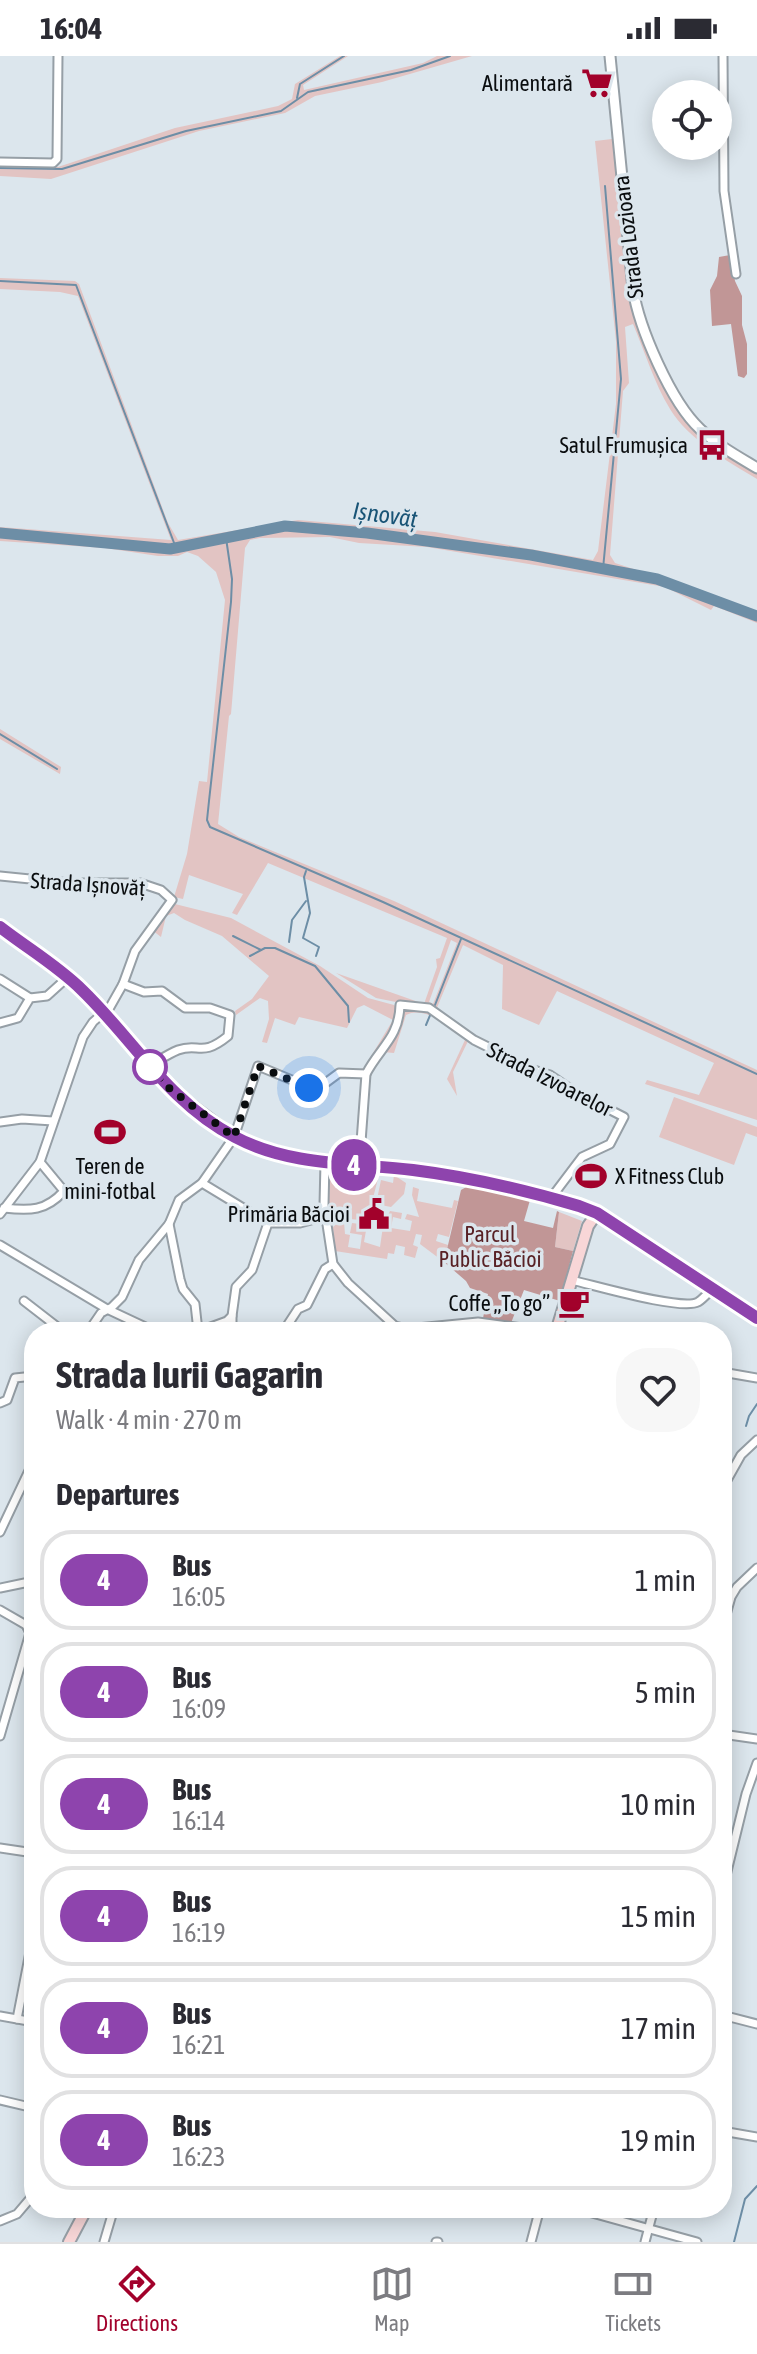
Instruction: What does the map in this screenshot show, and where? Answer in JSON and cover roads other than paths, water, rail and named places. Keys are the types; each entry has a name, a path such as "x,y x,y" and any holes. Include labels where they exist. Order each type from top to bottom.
{"main road":[{"path":"0,927 68,977 170,1089 234,1137 277,1153 325,1162 470,1179 551,1198 597,1213 757,1318"},
{"path":"557,1322 588,1226 597,1213"},
{"path":"69,2242 82,2218"}],"street":[{"path":"0,162 43,164 53,163 57,159 58,56"},
{"name":"Strada Lozioara","path":"610,56 633,289 639,319 667,380 687,414 713,441 757,468"},
{"path":"723,56 724,191 736,274"},
{"name":"Strada Ișnovăț","path":"0,876 57,882 140,883 161,890 172,900 135,951 123,984"},
{"path":"0,979 30,998 47,996 68,977"},
{"path":"2,1211 40,1162 83,1037 93,1022 104,1015 123,984 144,992 162,991 185,1008 210,1008 230,1015 228,1036 221,1041 208,1049 178,1050 149,1066"},
{"path":"0,1023 18,1018 30,998"},
{"name":"Strada Izvoarelor","path":"366,1074 376,1054 394,1034 400,1005 426,1007 474,1040 500,1053 508,1062 550,1075 575,1092 624,1117 610,1144 582,1157 551,1198"},
{"path":"95,1322 101,1313 122,1297 139,1260 169,1224 179,1200 202,1183 234,1137 258,1066 316,1090 339,1073 366,1074 361,1142 353,1164"},
{"path":"0,1122 22,1119 53,1121"},
{"path":"2,1211 45,1207 64,1191 40,1162"},
{"path":"325,1162 326,1216 333,1264 348,1283 393,1322"},
{"path":"202,1183 268,1223 300,1223 326,1216"},
{"path":"232,1322 236,1287 252,1270 268,1223"},
{"path":"169,1224 180,1279 183,1289 195,1304 196,1322"},
{"path":"0,1245 107,1309 135,1322"},
{"path":"290,1322 298,1309 307,1305 325,1269 333,1264"},
{"path":"571,1280 614,1289 645,1300 691,1304 699,1302 712,1289"},
{"path":"24,1301 51,1322"},
{"path":"224,1322 232,1316"},
{"path":"732,1374 757,1378"},
{"path":"0,1403 7,1400 15,1378 24,1377"},
{"path":"732,1471 741,1455 757,1440"},
{"path":"0,1532 24,1481"},
{"path":"732,1595 757,1568"},
{"path":"0,1588 24,1583"},
{"path":"0,1610 24,1624"},
{"path":"0,1736 24,1654"},
{"path":"732,1735 757,1739"},
{"path":"732,1853 757,1763"},
{"path":"750,1789 757,1795"},
{"path":"0,1848 24,1852"},
{"path":"17,2019 24,1988"},
{"path":"0,2016 24,2020"},
{"path":"732,2018 757,2024"},
{"path":"0,2100 24,2106"},
{"path":"732,2133 757,2137"},
{"path":"0,2221 17,2214 24,2206"},
{"path":"104,2242 111,2218"},
{"path":"531,2242 537,2218"},
{"path":"612,2218 697,2242"},
{"path":"645,2242 652,2218"}],"waterway":[{"path":"297,98 300,84 344,56"},
{"path":"0,168 62,169 186,131 281,111 308,92 411,70 450,56"},
{"path":"603,569 621,379 605,186"},
{"path":"0,281 76,285 176,548"},
{"name":"Ișnovăț","path":"0,533 170,549 285,526 367,533 531,555 657,579 757,616"},
{"path":"226,538 232,579 231,602 207,820 210,827 383,902 757,1074"},
{"path":"0,734 57,769"},
{"path":"306,871 304,877 310,913 303,938 319,947 316,956"},
{"path":"289,942 292,920 306,901"},
{"path":"233,936 261,950"},
{"path":"435,1005 461,939"},
{"path":"250,956 265,948 275,948 315,966 348,1006 349,1022"},
{"path":"426,1025 431,1013"},
{"path":"746,1426 757,1404"},
{"path":"734,2242 745,2199 757,2186"}],"place":[{"name":"Alimentară","path":"597,83"},
{"name":"Satul Frumușica","path":"712,445"},
{"name":"Teren de mini-fotbal","path":"110,1132"},
{"name":"X Fitness Club","path":"591,1176"},
{"name":"Primăria Băcioi","path":"374,1214"},
{"name":"Coffe „To go”","path":"574,1303"}],"park label":[{"name":"Parcul Public Băcioi","path":"490,1246"}]}
